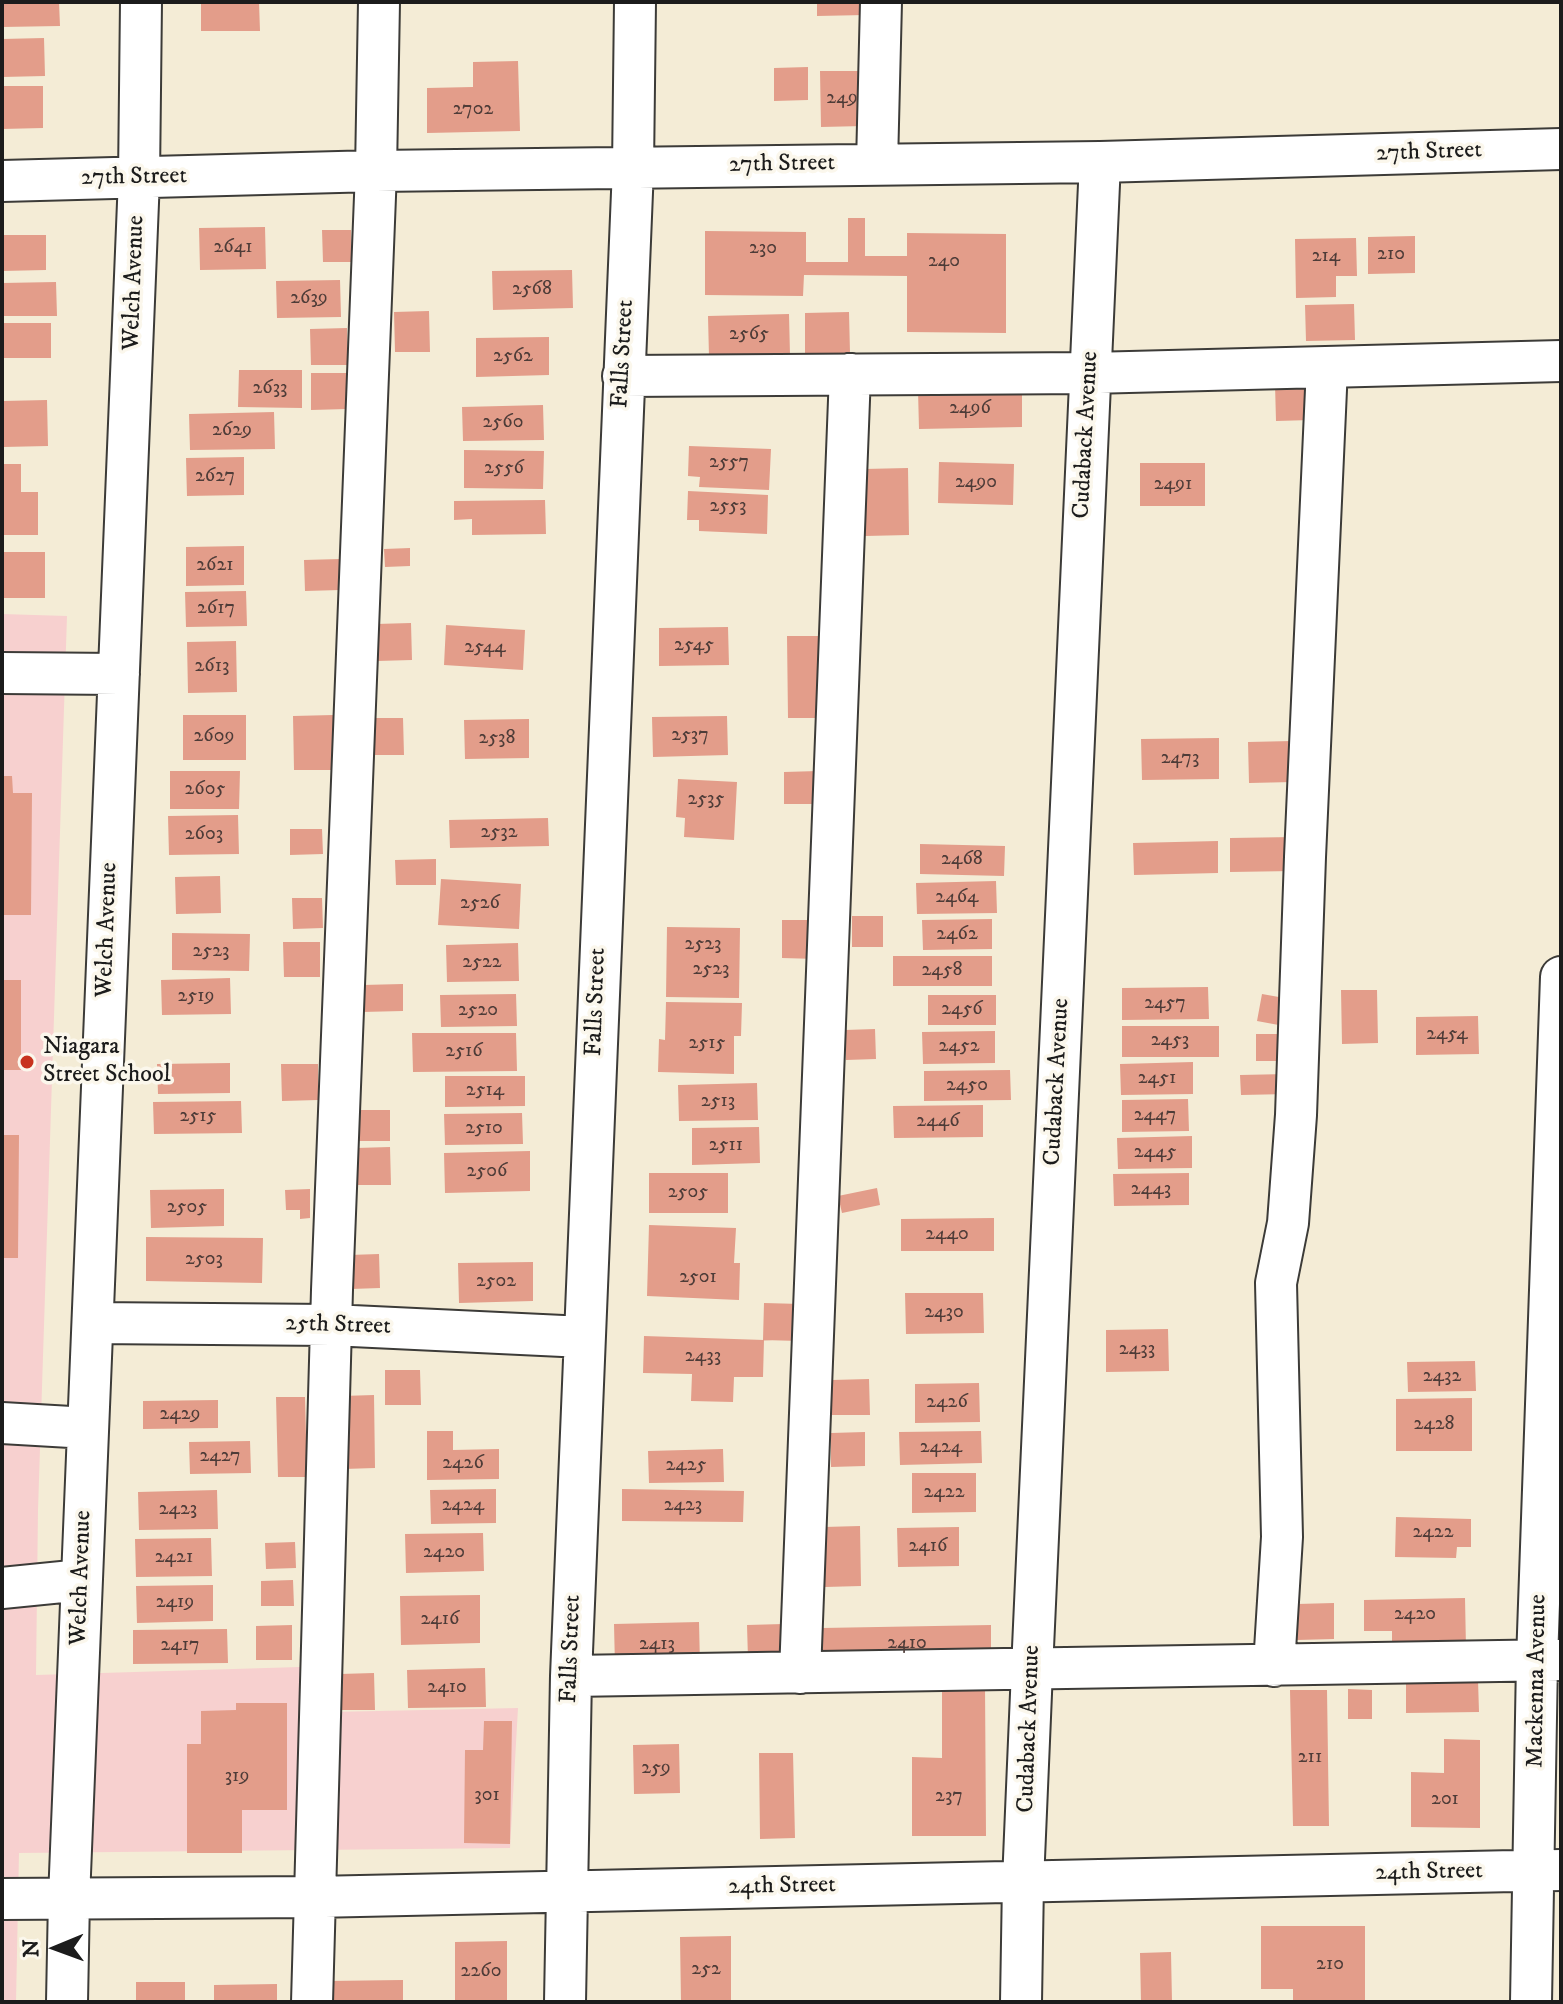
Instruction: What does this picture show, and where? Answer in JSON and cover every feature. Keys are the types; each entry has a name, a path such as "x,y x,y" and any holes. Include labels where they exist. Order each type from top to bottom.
{"street":[{"name":"Welch Avenue","path":"67,2002 139,178 141,2"},
{"path":"312,2002 331,1325 376,171 379,2"},
{"name":"Falls Street","path":"565,2002 571,1676 633,168 635,2"},
{"path":"877,164 881,2"},
{"name":"27th Street","path":"2,181 376,171 1100,162 1561,149"},
{"name":"Cudaback Avenue","path":"1021,2002 1032,1670 1100,162"},
{"path":"623,376 1090,373 1561,361"},
{"path":"1274,1666 1282,1537 1276,1283 1288,1223 1296,1115 1327,367"},
{"path":"800,1673 850,374"},
{"path":"2,673 119,674"},
{"name":"Mackenna Avenue","path":"1531,2002 1548,1871 1561,977"},
{"name":"25th Street","path":"93,1323 331,1325 584,1337"},
{"path":"2,1423 88,1428"},
{"path":"2,1588 82,1580"},
{"path":"571,1676 1549,1660"},
{"name":"24th Street","path":"2,1899 314,1897 1548,1871"}],"shaded area":[{"path":"2,614 67,616 38,1510 36,1675 332,1666 331,1712 518,1708 510,1848 19,1853 16,2002 2,2002"}],"building":[{"path":"2,2 59,2 60,26 2,27"},
{"path":"201,2 259,2 260,31 201,31"},
{"path":"817,2 865,2 865,15 817,16"},
{"path":"44,38 45,76 2,77 2,39"},
{"path":"518,61 520,131 427,133 427,88 473,87 473,62"},
{"path":"808,67 808,100 774,101 774,68"},
{"path":"820,71 863,71 864,126 821,127"},
{"path":"2,86 43,86 43,128 2,129"},
{"path":"848,218 865,218 865,256 907,256 907,233 1006,234 1006,333 907,332 907,276 804,275 803,296 705,295 705,231 806,232 806,262 848,262"},
{"path":"265,227 266,269 200,270 199,228"},
{"path":"322,230 351,230 352,262 323,262"},
{"path":"2,235 46,235 46,270 2,271"},
{"path":"1415,236 1415,273 1368,274 1368,237"},
{"path":"1356,238 1357,276 1336,276 1336,297 1296,298 1295,239"},
{"path":"572,270 573,308 493,310 492,271"},
{"path":"340,280 341,317 277,318 276,281"},
{"path":"56,282 57,316 2,316 2,283"},
{"path":"1354,304 1355,340 1306,341 1305,305"},
{"path":"429,311 430,352 395,352 394,312"},
{"path":"849,312 850,353 805,354 805,313"},
{"path":"789,314 790,355 709,357 708,316"},
{"path":"2,323 51,323 51,358 2,358"},
{"path":"347,328 348,365 311,365 310,329"},
{"path":"549,337 549,375 476,377 476,338"},
{"path":"239,370 302,370 302,408 238,407"},
{"path":"311,373 346,373 347,409 311,410"},
{"path":"1275,384 1310,384 1311,420 1276,421"},
{"path":"1022,389 1022,427 919,429 918,390"},
{"path":"47,400 48,446 3,447 3,401"},
{"path":"543,405 544,440 463,441 462,407"},
{"path":"274,412 275,449 190,450 189,414"},
{"path":"689,446 771,449 769,490 699,487 700,477 688,476"},
{"path":"464,450 544,451 543,489 464,488"},
{"path":"244,457 244,495 187,496 186,458"},
{"path":"939,462 1014,464 1013,505 938,503"},
{"path":"1140,463 1205,463 1205,506 1140,506"},
{"path":"2,464 21,464 21,492 38,492 38,535 2,535"},
{"path":"908,468 909,535 865,536 864,469"},
{"path":"688,491 768,495 767,534 699,531 699,520 687,520"},
{"path":"545,500 546,534 472,535 472,519 454,520 454,501"},
{"path":"244,546 244,585 186,586 186,547"},
{"path":"410,548 410,566 385,567 384,549"},
{"path":"2,552 45,552 45,598 2,598"},
{"path":"340,559 340,590 305,591 304,560"},
{"path":"246,591 247,626 186,627 185,592"},
{"path":"411,623 412,660 377,661 376,624"},
{"path":"446,625 525,630 523,670 444,665"},
{"path":"728,627 729,665 659,666 659,628"},
{"path":"787,636 822,636 823,718 788,718"},
{"path":"236,641 237,692 188,693 187,642"},
{"path":"183,715 246,715 246,760 183,760"},
{"path":"333,715 334,770 294,770 293,716"},
{"path":"727,716 728,755 653,757 652,717"},
{"path":"374,718 403,718 404,755 374,755"},
{"path":"529,719 529,758 465,759 464,720"},
{"path":"1219,738 1219,779 1142,780 1141,739"},
{"path":"1292,741 1293,782 1249,783 1248,742"},
{"path":"170,771 240,771 239,809 170,809"},
{"path":"818,771 818,804 784,804 784,772"},
{"path":"2,776 12,776 13,793 32,793 31,915 2,915"},
{"path":"678,779 737,782 734,840 684,837 685,818 676,817"},
{"path":"238,815 239,854 169,855 168,816"},
{"path":"548,818 549,846 450,848 449,820"},
{"path":"290,829 322,829 323,854 290,855"},
{"path":"1294,837 1294,871 1230,872 1230,838"},
{"path":"1218,841 1218,873 1134,875 1133,843"},
{"path":"920,844 1005,846 1004,876 920,874"},
{"path":"436,859 436,885 396,885 395,860"},
{"path":"220,876 221,913 176,914 175,877"},
{"path":"441,879 521,884 519,929 438,925"},
{"path":"996,881 997,913 917,914 916,883"},
{"path":"292,898 322,898 323,928 293,929"},
{"path":"852,916 883,916 883,947 852,947"},
{"path":"992,919 992,949 923,950 922,920"},
{"path":"782,920 818,920 817,959 782,958"},
{"path":"667,927 740,928 739,998 666,997"},
{"path":"172,933 250,934 249,971 172,970"},
{"path":"283,942 320,942 320,977 284,977"},
{"path":"518,943 519,981 447,982 446,945"},
{"path":"893,956 992,956 992,986 893,986"},
{"path":"230,978 231,1014 162,1015 161,980"},
{"path":"2,980 21,980 21,1070 2,1070"},
{"path":"403,984 403,1011 362,1012 362,985"},
{"path":"1208,987 1209,1019 1122,1020 1122,988"},
{"path":"1341,990 1377,990 1378,1043 1342,1044"},
{"path":"516,994 517,1026 441,1027 440,995"},
{"path":"1262,994 1290,999 1284,1026 1257,1021"},
{"path":"928,995 996,995 996,1025 928,1025"},
{"path":"666,1002 742,1003 741,1036 734,1036 734,1074 658,1072 659,1039 665,1040"},
{"path":"1478,1016 1479,1054 1416,1055 1416,1017"},
{"path":"1122,1026 1219,1026 1219,1057 1122,1057"},
{"path":"875,1029 876,1059 846,1060 845,1030"},
{"path":"995,1031 995,1063 923,1064 922,1032"},
{"path":"412,1033 516,1033 517,1071 413,1072"},
{"path":"1256,1034 1287,1034 1287,1061 1256,1061"},
{"path":"1193,1062 1193,1094 1121,1095 1120,1064"},
{"path":"230,1063 230,1093 158,1094 157,1064"},
{"path":"281,1064 318,1064 318,1100 282,1101"},
{"path":"1010,1070 1011,1100 924,1101 924,1071"},
{"path":"1287,1074 1288,1094 1241,1095 1240,1075"},
{"path":"445,1076 525,1076 525,1106 445,1107"},
{"path":"757,1083 758,1120 679,1121 678,1085"},
{"path":"1188,1099 1189,1131 1122,1132 1122,1100"},
{"path":"241,1101 242,1133 154,1134 153,1102"},
{"path":"983,1105 983,1137 894,1138 893,1106"},
{"path":"358,1110 390,1110 390,1141 358,1141"},
{"path":"522,1113 523,1144 445,1145 444,1114"},
{"path":"759,1127 760,1163 692,1165 692,1128"},
{"path":"2,1135 19,1135 18,1258 2,1258"},
{"path":"1192,1136 1192,1168 1118,1169 1117,1138"},
{"path":"390,1147 391,1185 356,1185 356,1148"},
{"path":"530,1151 530,1191 445,1193 444,1153"},
{"path":"649,1173 728,1173 728,1213 649,1213"},
{"path":"1189,1173 1189,1205 1114,1206 1113,1174"},
{"path":"877,1188 880,1205 842,1213 838,1196"},
{"path":"224,1189 224,1226 151,1228 150,1190"},
{"path":"310,1189 310,1218 300,1219 300,1210 286,1210 285,1190"},
{"path":"994,1218 994,1251 901,1251 901,1219"},
{"path":"649,1225 736,1228 734,1263 740,1263 739,1300 647,1296"},
{"path":"146,1237 263,1238 262,1283 146,1281"},
{"path":"379,1254 380,1288 351,1289 349,1255"},
{"path":"533,1262 533,1301 459,1303 458,1263"},
{"path":"905,1293 983,1293 984,1333 906,1334"},
{"path":"764,1303 801,1304 800,1341 763,1340"},
{"path":"1168,1329 1169,1371 1106,1372 1106,1330"},
{"path":"644,1336 764,1340 763,1377 734,1377 733,1402 691,1401 692,1374 643,1373"},
{"path":"1475,1361 1476,1391 1408,1392 1407,1362"},
{"path":"385,1370 420,1370 421,1405 385,1405"},
{"path":"869,1379 870,1415 832,1415 832,1380"},
{"path":"979,1383 980,1422 915,1423 915,1384"},
{"path":"374,1395 375,1468 344,1469 342,1396"},
{"path":"276,1397 305,1397 307,1477 278,1477"},
{"path":"1472,1398 1472,1451 1396,1451 1396,1399"},
{"path":"218,1400 218,1428 143,1429 143,1401"},
{"path":"427,1431 453,1431 453,1450 499,1449 499,1479 427,1480"},
{"path":"981,1431 982,1463 900,1465 899,1432"},
{"path":"865,1432 865,1466 831,1467 831,1433"},
{"path":"250,1441 251,1473 190,1474 189,1442"},
{"path":"723,1449 724,1482 649,1483 648,1451"},
{"path":"912,1473 976,1473 976,1512 912,1513"},
{"path":"496,1489 496,1523 431,1524 430,1490"},
{"path":"622,1489 744,1491 743,1522 622,1521"},
{"path":"217,1490 218,1529 139,1530 138,1492"},
{"path":"1396,1517 1471,1519 1471,1547 1457,1547 1456,1558 1395,1557"},
{"path":"860,1526 861,1586 825,1587 824,1527"},
{"path":"959,1527 959,1566 898,1567 897,1528"},
{"path":"483,1533 484,1571 406,1573 405,1534"},
{"path":"211,1538 212,1576 136,1577 135,1539"},
{"path":"295,1542 296,1568 266,1569 265,1543"},
{"path":"293,1580 294,1606 261,1606 261,1581"},
{"path":"213,1585 213,1621 137,1623 136,1586"},
{"path":"480,1595 480,1643 401,1645 400,1596"},
{"path":"1465,1598 1466,1648 1392,1649 1392,1631 1364,1631 1364,1600"},
{"path":"1334,1603 1334,1639 1297,1640 1297,1604"},
{"path":"699,1622 700,1665 615,1667 614,1624"},
{"path":"783,1624 784,1659 748,1659 747,1625"},
{"path":"292,1625 292,1660 256,1660 256,1626"},
{"path":"991,1625 991,1659 823,1662 822,1628"},
{"path":"227,1629 228,1663 133,1664 133,1630"},
{"path":"485,1668 486,1707 408,1708 407,1670"},
{"path":"374,1673 375,1710 340,1710 340,1674"},
{"path":"1478,1680 1479,1712 1406,1713 1406,1681"},
{"path":"942,1685 985,1685 986,1836 912,1836 912,1757 942,1758"},
{"path":"1348,1689 1372,1690 1372,1719 1348,1719"},
{"path":"1290,1690 1327,1690 1329,1826 1293,1826"},
{"path":"236,1703 287,1703 287,1810 242,1810 242,1853 187,1853 187,1744 201,1744 201,1711 236,1710"},
{"path":"484,1721 512,1721 510,1844 464,1843 465,1750 483,1750"},
{"path":"1444,1739 1480,1740 1480,1828 1411,1827 1411,1772 1444,1773"},
{"path":"679,1744 680,1793 634,1794 633,1745"},
{"path":"759,1753 793,1753 795,1838 760,1839"},
{"path":"1261,1926 1365,1926 1365,2002 1293,2002 1293,1989 1261,1989"},
{"path":"731,1936 731,2002 681,2002 680,1937"},
{"path":"507,1941 507,2002 455,2002 455,1942"},
{"path":"1171,1952 1172,2002 1141,2002 1140,1953"},
{"path":"403,1980 403,2002 327,2002 327,1981"},
{"path":"136,1982 185,1982 185,2002 136,2002"},
{"path":"277,1984 277,2002 214,2002 214,1985"}],"place":[{"name":"Niagara Street School","path":"27,1062"}]}
